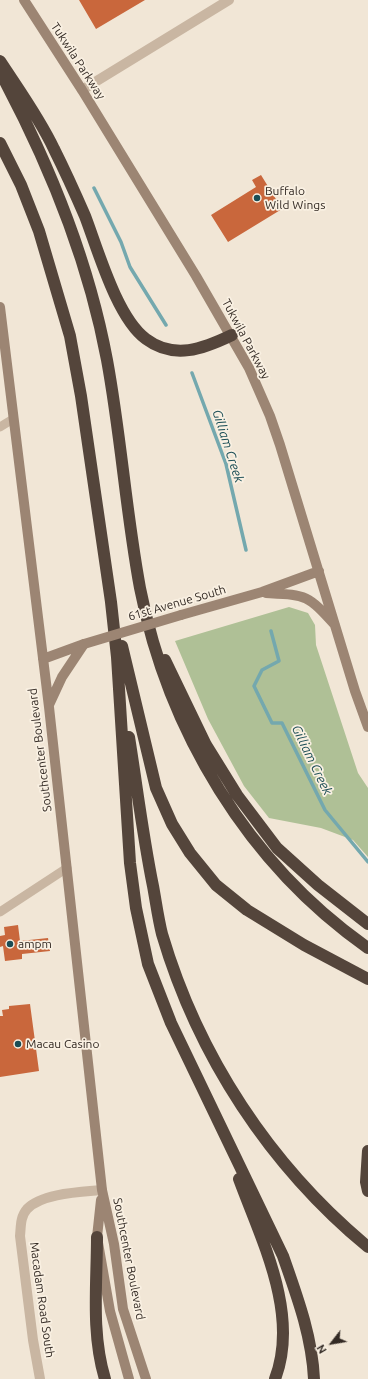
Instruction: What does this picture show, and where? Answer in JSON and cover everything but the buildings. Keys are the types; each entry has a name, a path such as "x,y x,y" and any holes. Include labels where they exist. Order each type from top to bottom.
{"highway":[{"path":"0,61 53,147 84,213 122,311 138,333 158,346 182,352 210,346 232,336"},
{"path":"0,72 41,153 76,240 107,360 140,588 159,666 188,736 219,791 237,818 267,855 300,891 324,914 368,948"},
{"path":"0,143 21,185 39,231 70,336 81,396 111,602 117,657 148,860 162,933 190,1011 216,1063 243,1109 265,1140 290,1170 341,1225 368,1247"},
{"path":"111,602 156,788 172,824 190,853 216,885 248,910 304,945 368,979"},
{"path":"149,627 206,745 237,795 277,848 318,885 368,924"},
{"path":"117,657 130,863 136,908 148,964 171,1023 219,1127 283,1256 298,1296 308,1333 314,1379"},
{"path":"219,1127 263,1244 277,1289 282,1312 284,1338 281,1358 275,1379"},
{"path":"368,1151 366,1182 368,1191"},
{"path":"98,1237 96,1321 101,1363 105,1379"}],"main road":[{"name":"Tukwila Parkway","path":"24,0 82,90 232,336 270,416 368,727"},
{"name":"Southcenter Boulevard","path":"0,307 49,707 67,868 71,920 102,1190 114,1244 123,1309 146,1379"},
{"name":"61st Avenue South","path":"43,659 84,644 262,592 319,571"},
{"path":"262,592 296,594 308,598 317,605 336,627"},
{"path":"49,707 62,677 84,644"},
{"name":"Southcenter Boulevard","path":"102,1190 98,1237 110,1311 129,1379"}],"street":[{"path":"82,90 229,0"},
{"path":"0,427 13,419"},
{"path":"0,912 67,868"},
{"name":"Macadam Road South","path":"40,1379 33,1340 20,1236 21,1219 27,1209 42,1201 59,1195 102,1190"}],"green space":[{"path":"289,607 308,613 315,625 316,645 358,773 368,788 368,857 353,840 321,828 269,818 244,786 208,719 175,641"}],"waterway":[{"name":"Gilliam Creek","path":"94,188 121,242 130,267 166,325"},
{"name":"Gilliam Creek","path":"192,373 226,464 246,550"},
{"name":"Gilliam Creek","path":"271,631 279,661 262,670 254,686 272,723 282,723 325,810 368,862"}],"place":[{"name":"Buffalo Wild Wings","path":"257,198"},
{"name":"ampm","path":"10,944"},
{"name":"Macau Casino","path":"18,1044"}]}
